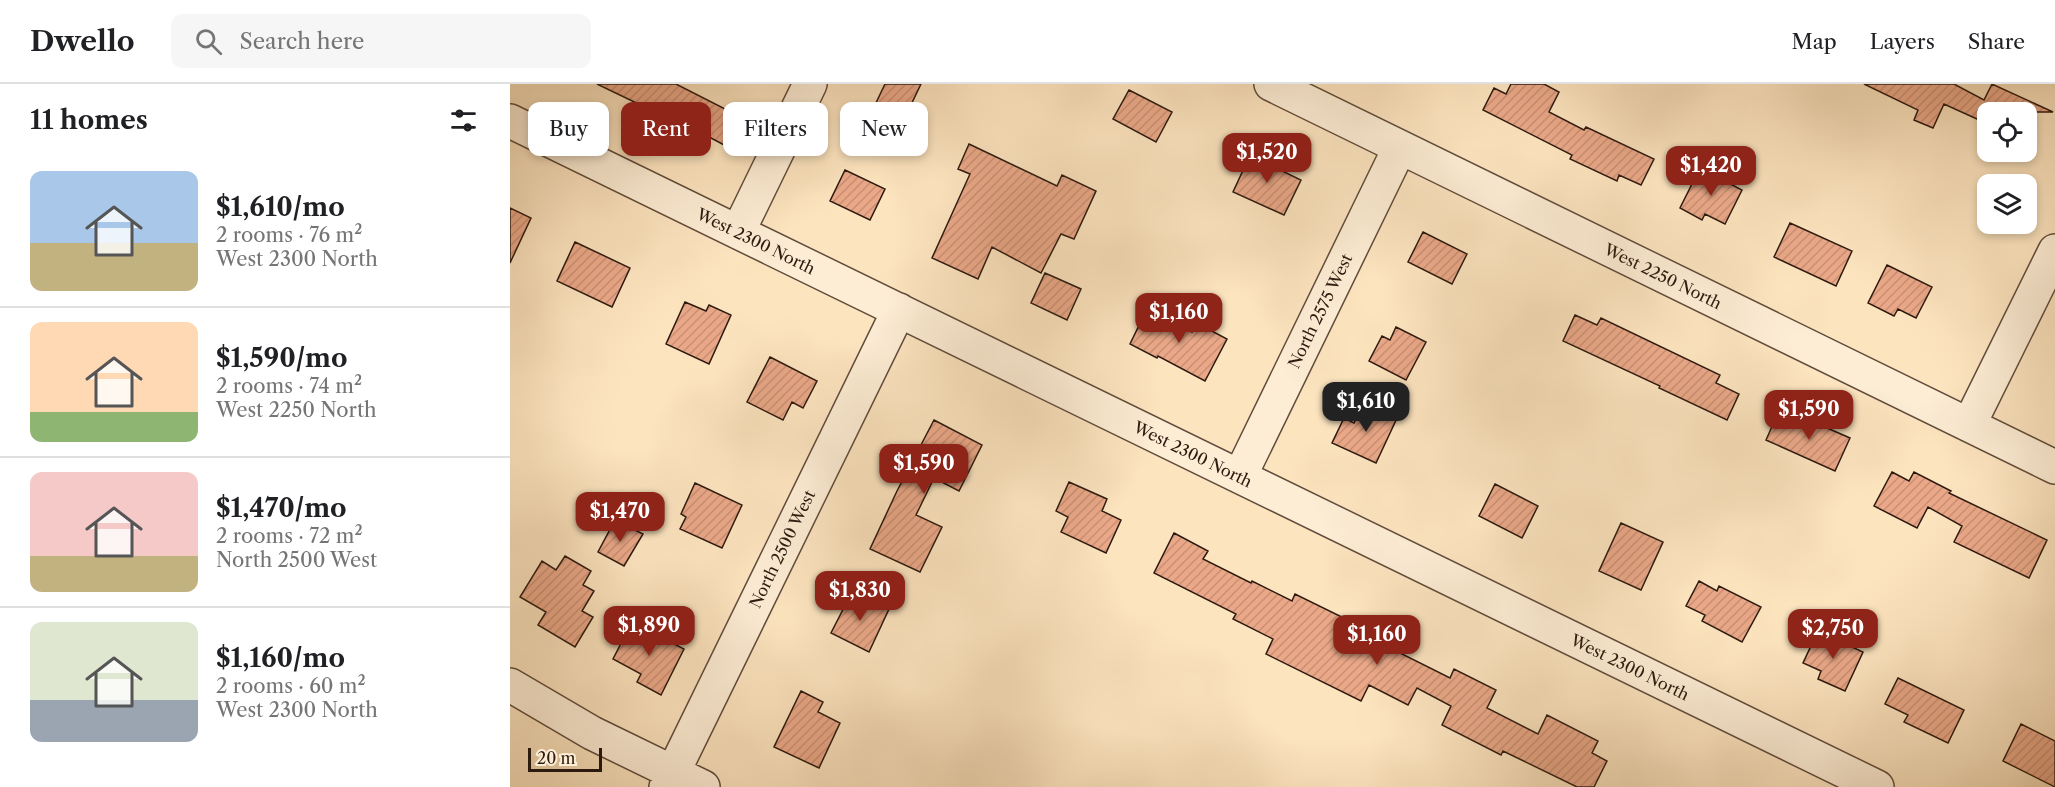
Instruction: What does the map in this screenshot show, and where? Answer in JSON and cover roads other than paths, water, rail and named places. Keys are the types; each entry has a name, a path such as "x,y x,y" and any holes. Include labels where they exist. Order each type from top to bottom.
{"street":[{"path":"738,232 810,84"},
{"name":"West 2250 North","path":"1271,84 2055,467"},
{"name":"West 2300 North","path":"510,121 1877,787"},
{"name":"North 2575 West","path":"1240,476 1400,147"},
{"path":"1969,425 2055,250"},
{"name":"North 2500 West","path":"669,780 899,310"},
{"path":"510,685 669,780 703,787"}]}
